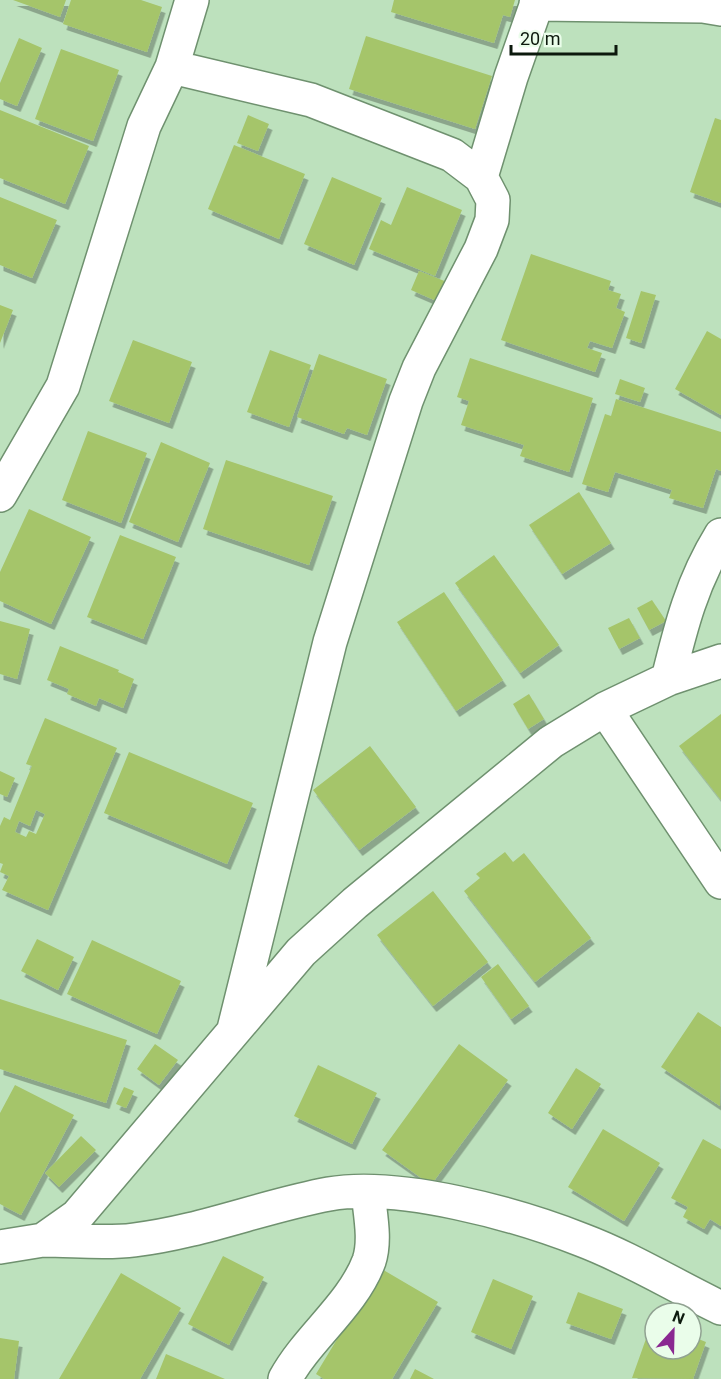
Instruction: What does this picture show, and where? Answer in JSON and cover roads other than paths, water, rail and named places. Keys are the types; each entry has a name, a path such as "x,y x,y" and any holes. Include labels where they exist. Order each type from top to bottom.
{"street":[{"path":"0,495 63,386 144,126 172,67 192,0"},
{"path":"481,177 511,77 537,2 703,6 721,9"},
{"path":"172,67 286,92 452,155 481,177 493,200 492,220 481,249 419,368 330,642 234,1029"},
{"path":"668,679 686,604 705,561 721,535"},
{"path":"43,1240 77,1216 301,952 355,903 551,742 604,709 668,679 721,661"},
{"path":"604,709 721,882"},
{"path":"285,1379 350,1293 369,1261 372,1240 368,1192"},
{"path":"0,1247 43,1240 132,1241 175,1233 330,1194 368,1192 425,1196 584,1240 721,1308"}]}
